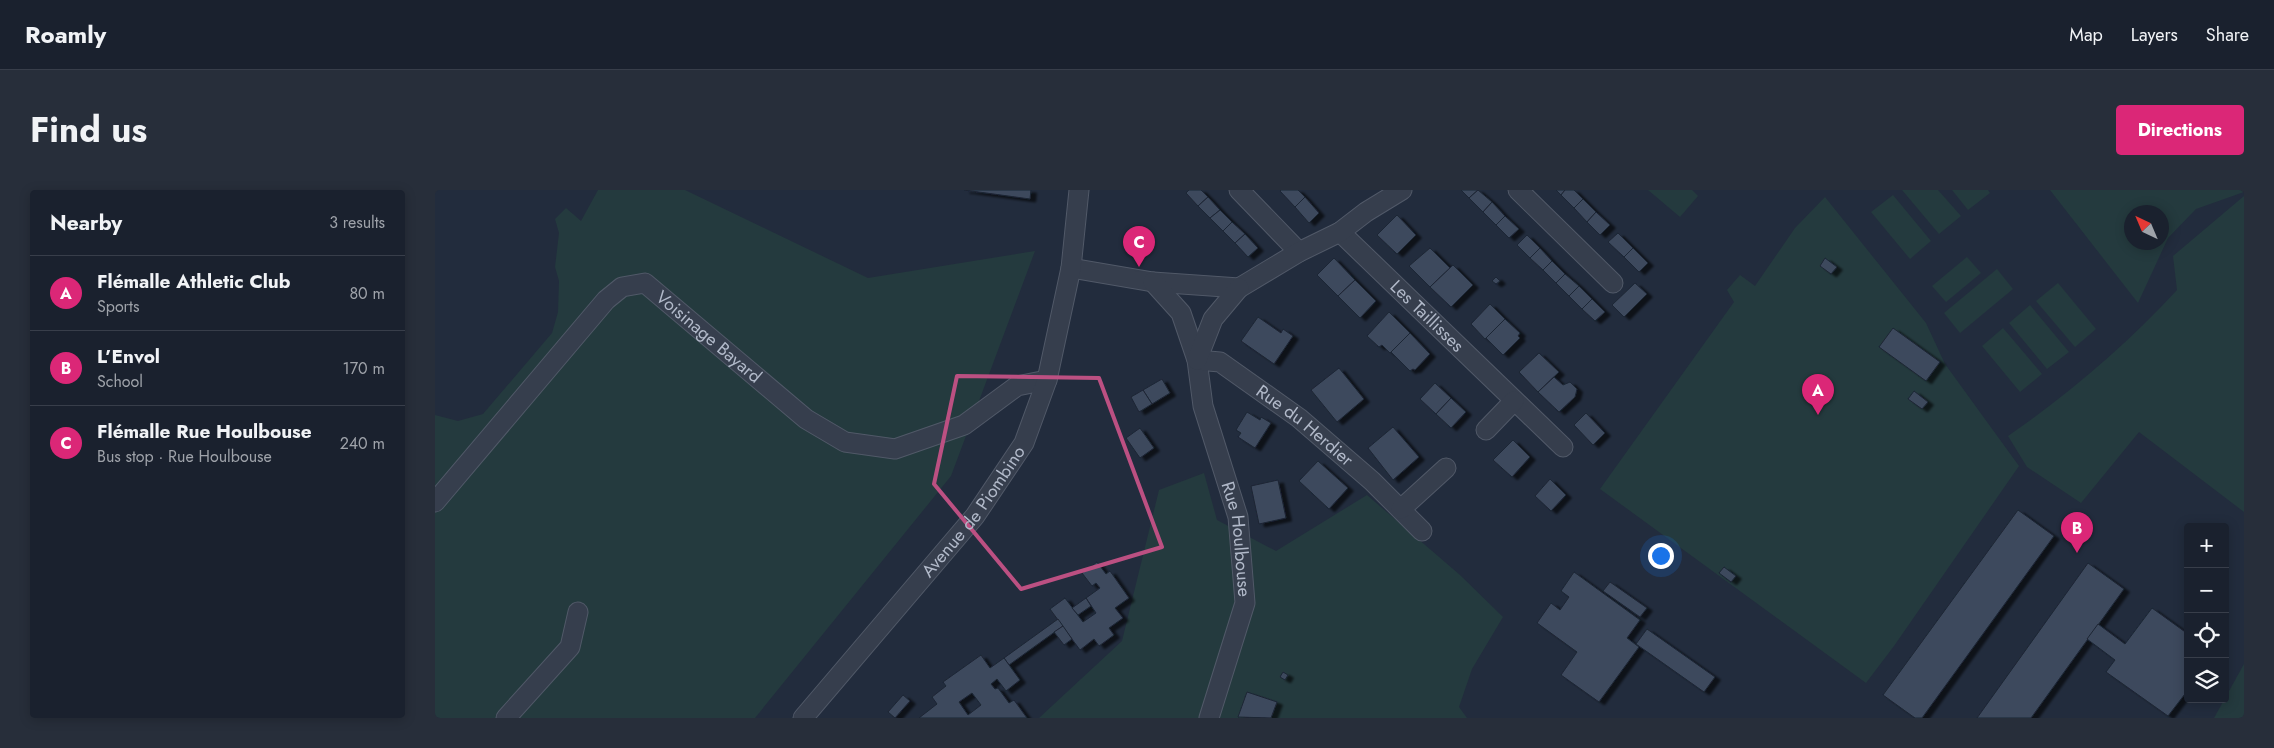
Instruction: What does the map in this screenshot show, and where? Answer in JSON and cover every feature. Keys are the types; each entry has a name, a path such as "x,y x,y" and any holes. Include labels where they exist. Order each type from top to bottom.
{"street":[{"path":"1239,190 1299,252"},
{"name":"Rue Houlbouse","path":"1197,360 1213,319 1239,288 1299,252 1339,232 1365,212 1402,190"},
{"path":"1518,190 1613,283"},
{"path":"1079,199 1071,268 1153,282 1239,288"},
{"name":"Les Taillisses","path":"1339,232 1563,447"},
{"name":"Avenue de Piombino","path":"803,718 975,516 1024,443 1047,380 1071,268"},
{"name":"Rue Houlbouse","path":"1153,282 1181,313 1197,360 1203,406 1237,516 1245,604 1209,718"},
{"name":"Voisinage Bayard","path":"435,502 606,300 622,287 645,283 806,418 845,442 895,449 964,425 1017,386 1047,380"},
{"name":"Rue du Herdier","path":"1197,360 1220,362 1299,418 1401,509 1422,531"},
{"path":"1486,430 1514,401"},
{"path":"1401,509 1446,468"},
{"path":"506,718 570,647 578,612"}],"highlighted area":[{"path":"957,376 1099,378 1162,547 1021,589 934,484"}],"green space":[{"path":"598,190 685,190 868,278 1035,251 951,476 755,718 435,718 435,415 458,421 483,414 552,333 558,312 559,281 555,267 559,233 555,219 566,208 581,221"},
{"path":"1648,190 1692,190 1698,196 1680,217"},
{"path":"1902,190 1938,190 1961,216 1939,234"},
{"path":"1952,190 1988,190 1990,193 1968,210"},
{"path":"2050,190 2244,190 2244,192 2196,209 2169,237 2169,205 2124,205 2124,250 2162,250 2138,303"},
{"path":"1893,195 1931,241 1910,259 1871,212"},
{"path":"2244,196 2244,512 2139,432 2081,503 2027,467 2008,436 2097,368 2158,310 2177,290 2173,256"},
{"path":"1825,197 1926,323 1945,364 2019,466 1894,646 1866,683 1600,489 1734,302 1727,290 1740,275 1755,286 1795,228"},
{"path":"1967,257 1981,273 1946,302 1932,286"},
{"path":"1997,269 2013,289 1960,333 1944,313"},
{"path":"2058,283 2096,329 2075,347 2036,301"},
{"path":"2030,305 2069,352 2047,369 2009,323"},
{"path":"2003,328 2042,374 2020,392 1982,346"},
{"path":"1204,473 1217,520 1276,551 1367,495 1460,575 1503,617 1472,669 1459,707 1467,718 1039,718 1122,641 1159,490"},
{"path":"2244,664 2244,718 2214,718 2222,703 2229,703 2229,691"}],"building":[{"path":"964,190 1031,190 1030,199"},
{"path":"1189,190 1201,190 1208,197 1198,206 1186,193"},
{"path":"1281,190 1298,190 1305,197 1295,207"},
{"path":"1461,190 1478,190 1469,198"},
{"path":"1478,190 1492,202 1483,212 1469,198"},
{"path":"1556,190 1565,190 1561,195"},
{"path":"1565,190 1574,190 1583,199 1574,208 1561,195"},
{"path":"1208,197 1220,210 1210,218 1198,206"},
{"path":"1305,197 1319,213 1309,223 1295,207"},
{"path":"1583,199 1596,212 1587,222 1574,208"},
{"path":"1492,202 1505,216 1496,225 1483,212"},
{"path":"1220,210 1232,222 1223,231 1210,218"},
{"path":"1596,212 1610,225 1600,235 1587,222"},
{"path":"1397,215 1416,235 1397,254 1377,235"},
{"path":"1505,216 1519,229 1509,238 1496,225"},
{"path":"1232,222 1245,234 1235,243 1223,231"},
{"path":"1618,233 1633,248 1624,257 1608,242"},
{"path":"1245,234 1258,248 1248,257 1235,243"},
{"path":"1527,235 1540,248 1530,258 1517,245"},
{"path":"1430,248 1450,268 1430,287 1409,266"},
{"path":"1540,248 1552,261 1543,270 1530,258"},
{"path":"1633,248 1648,263 1639,272 1624,257"},
{"path":"1334,258 1355,280 1338,296 1317,275"},
{"path":"1825,258 1837,267 1831,274 1820,266"},
{"path":"1552,261 1565,274 1556,283 1543,270"},
{"path":"1453,265 1473,285 1451,307 1430,287"},
{"path":"1565,274 1579,286 1569,296 1556,283"},
{"path":"1496,277 1500,281 1496,284 1492,281"},
{"path":"1355,280 1376,301 1360,318 1338,296"},
{"path":"1635,283 1647,294 1624,317 1612,305"},
{"path":"1579,286 1592,299 1582,309 1569,296"},
{"path":"1592,299 1605,312 1595,321 1582,309"},
{"path":"1490,304 1505,319 1485,339 1471,324"},
{"path":"1389,312 1410,333 1390,353 1382,345 1379,347 1367,336"},
{"path":"1258,317 1281,333 1283,329 1293,336 1274,364 1241,341"},
{"path":"1505,319 1520,333 1518,336 1520,338 1503,355 1486,338"},
{"path":"1893,328 1940,362 1926,381 1879,347"},
{"path":"1410,333 1430,354 1415,370 1410,371 1391,352"},
{"path":"1539,353 1559,372 1538,392 1519,372"},
{"path":"1339,368 1364,399 1337,422 1311,390"},
{"path":"1554,377 1563,385 1570,382 1577,389 1575,397 1559,412 1538,392"},
{"path":"1162,379 1170,393 1152,404 1143,390"},
{"path":"1435,383 1451,398 1436,414 1420,399"},
{"path":"1143,390 1152,404 1139,412 1131,397"},
{"path":"1914,391 1928,402 1922,409 1908,399"},
{"path":"1451,398 1466,412 1451,428 1436,414"},
{"path":"1247,412 1260,420 1261,417 1271,423 1255,448 1238,437 1241,433 1236,430"},
{"path":"1586,413 1605,433 1593,445 1574,425"},
{"path":"1393,427 1419,457 1393,480 1368,448"},
{"path":"1140,428 1154,448 1140,458 1126,438"},
{"path":"1513,440 1530,457 1512,477 1493,460"},
{"path":"1318,461 1348,488 1329,509 1299,481"},
{"path":"1550,479 1566,495 1551,511 1535,496"},
{"path":"1278,480 1286,518 1259,524 1251,486"},
{"path":"2018,510 2054,536 1922,718 1915,718 1883,695"},
{"path":"1097,562 1106,574 1110,571 1129,598 1115,608 1123,618 1109,628 1114,635 1099,646 1094,639 1080,650 1050,609 1065,598 1083,622 1096,613 1086,598 1100,588 1096,583 1092,586 1082,573"},
{"path":"2088,563 2124,589 2031,718 1977,718"},
{"path":"1724,567 1736,576 1731,582 1719,573"},
{"path":"1574,572 1640,620 1627,638 1639,647 1599,702 1561,675 1577,652 1537,623 1551,603 1560,610 1569,597 1561,591"},
{"path":"1610,582 1647,608 1640,617 1603,591"},
{"path":"1086,598 1091,606 1078,615 1072,608"},
{"path":"2152,608 2184,631 2184,695 2168,716 2106,672 2115,660 2087,639 2098,624 2125,644"},
{"path":"1058,619 1063,626 1009,665 1004,658"},
{"path":"1063,626 1072,639 1064,645 1054,632"},
{"path":"1647,629 1715,677 1704,692 1636,644"},
{"path":"981,655 990,668 1004,658 1020,680 1006,691 997,679 991,684 995,689 998,688 1009,703 1014,700 1027,718 919,718 937,704 932,697 946,686 943,682","holes":["972,693 981,705 968,715 959,702"]},
{"path":"1283,672 1288,675 1285,680 1280,677"},
{"path":"1247,692 1277,702 1271,718 1238,717"},
{"path":"903,695 910,701 895,718 888,712"}],"place":[{"name":"Flémalle Rue Houlbouse","path":"1139,267"},
{"name":"Flémalle Athletic Club","path":"1818,415"},
{"name":"L’Envol","path":"2077,553"}]}
